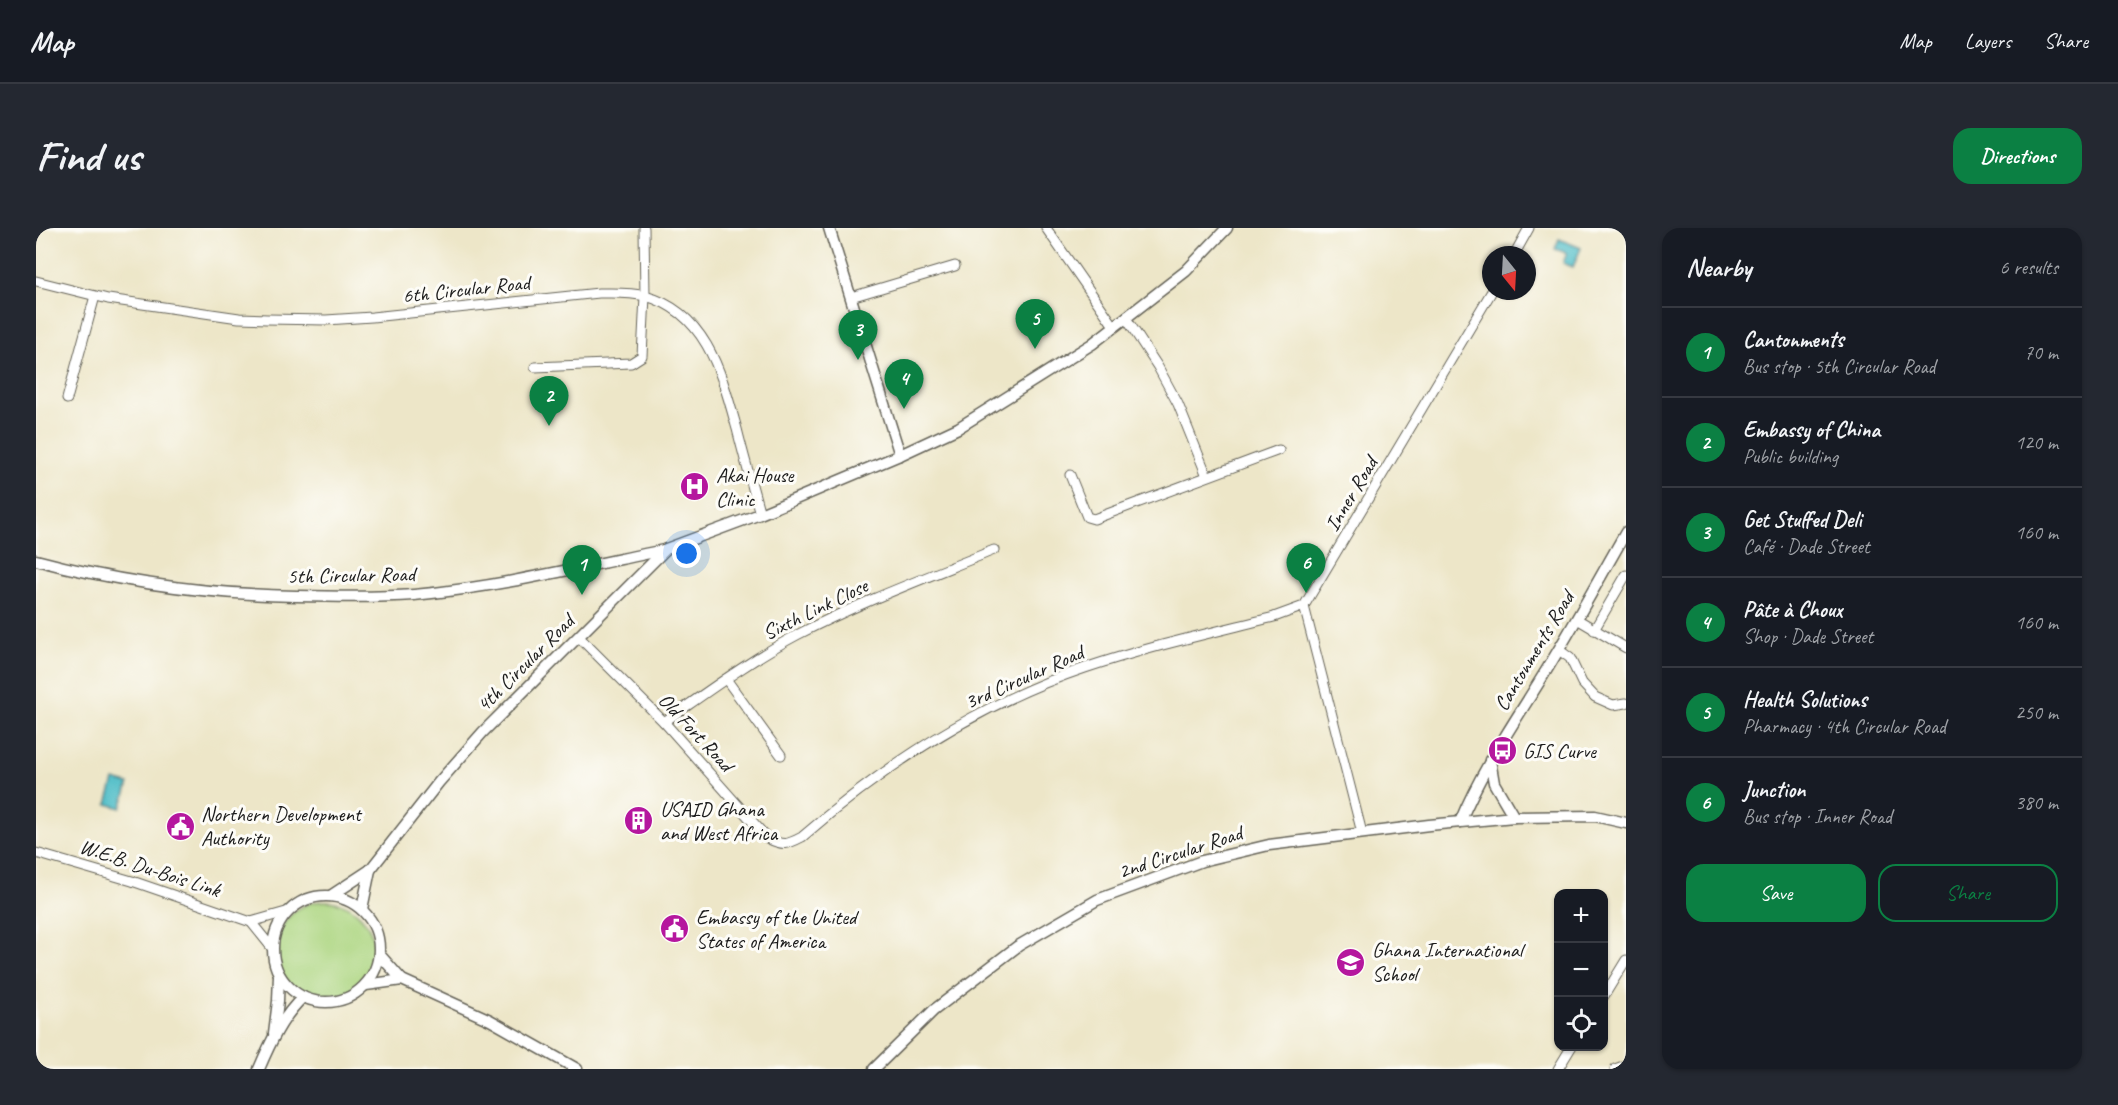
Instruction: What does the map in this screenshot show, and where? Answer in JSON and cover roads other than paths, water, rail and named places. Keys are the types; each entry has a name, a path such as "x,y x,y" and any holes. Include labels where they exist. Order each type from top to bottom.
{"street":[{"path":"535,367 631,363 642,356 645,296 644,228"},
{"path":"829,228 900,455"},
{"path":"1046,228 1114,326"},
{"name":"4th Circular Road","path":"332,895 370,870 439,782 483,732 666,549 760,514 958,428 1059,365 1126,318 1186,271 1227,228"},
{"path":"1519,246 1529,228"},
{"path":"851,297 955,266"},
{"name":"6th Circular Road","path":"36,281 94,296 239,318 326,320 442,311 599,293 645,296 672,307 702,337 715,358 760,514"},
{"path":"67,399 94,296"},
{"name":"Inner Road","path":"1304,606 1487,300"},
{"path":"1126,318 1158,367 1178,404 1207,476"},
{"path":"1070,475 1087,517 1094,519 1279,450"},
{"name":"Cantonments Road","path":"1460,822 1490,760 1577,620 1626,533"},
{"name":"5th Circular Road","path":"36,560 91,574 200,591 246,595 353,598 440,592 569,570 666,549"},
{"name":"Sixth Link Close","path":"664,722 751,662 798,635 890,593 994,550"},
{"path":"1594,630 1622,590 1626,574"},
{"path":"1304,606 1362,833"},
{"name":"3rd Circular Road","path":"789,844 802,837 926,743 1009,699 1085,668 1304,606"},
{"path":"1577,620 1626,648"},
{"name":"Old Fort Road","path":"579,637 664,722 767,838 777,843 789,844"},
{"path":"1559,650 1570,658 1582,683 1595,697 1613,705 1626,703"},
{"path":"726,679 781,755"},
{"path":"1490,760 1494,783 1514,817"},
{"name":"2nd Circular Road","path":"874,1069 943,1003 1018,946 1097,900 1202,861 1269,845 1514,817 1595,816 1626,823"},
{"name":"W.E.B. Du-Bois Link","path":"36,853 132,881 251,922"},
{"name":"4th Circular Road","path":"362,909 370,870"},
{"path":"272,948 251,922 286,912 299,902 315,896 332,895 348,899 362,909 373,922 379,938 380,954 375,970 366,985 352,995 337,1001 320,1002 303,998 289,988 273,962 272,948 276,929 286,912"},
{"path":"380,954 402,980 490,1020 577,1069"},
{"path":"1608,989 1626,960"},
{"path":"272,1039 276,1021 279,975"},
{"path":"366,985 402,980"},
{"path":"259,1069 272,1039 288,1013 303,998"},
{"path":"1558,1069 1569,1051"},
{"path":"1616,1069 1626,1065"}],"water":[{"path":"1559,239 1581,248 1573,267 1563,263 1567,253 1555,249"},
{"path":"114,780 129,784 121,808 107,804"}],"place":[{"name":"Health Solutions","path":"1035,349"},
{"name":"Get Stuffed Deli","path":"858,360"},
{"name":"Pâte à Choux","path":"904,409"},
{"name":"Embassy of China","path":"549,426"},
{"name":"Akai House Clinic","path":"695,487"},
{"name":"Junction","path":"1306,593"},
{"name":"Cantonments","path":"582,595"},
{"name":"GIS Curve","path":"1502,751"},
{"name":"USAID Ghana and West Africa","path":"639,821"},
{"name":"Northern Development Authority","path":"180,826"},
{"name":"Embassy of the United States of America","path":"675,929"},
{"name":"Ghana International School","path":"1351,962"}]}
